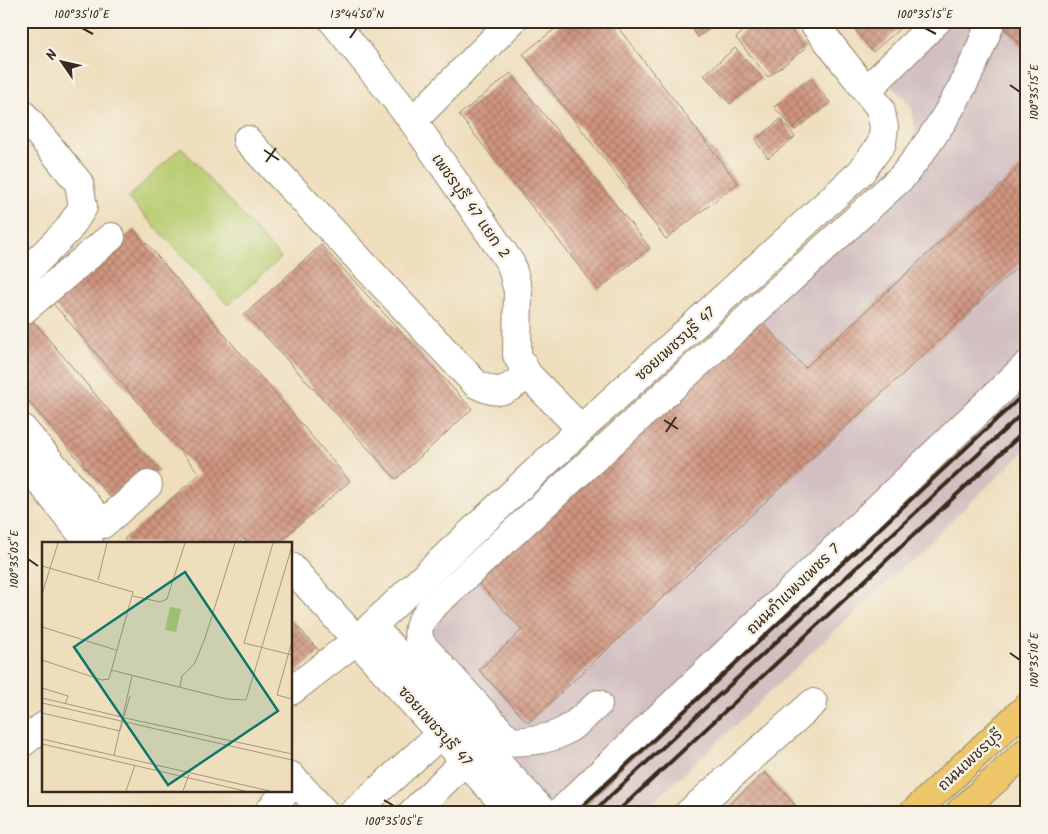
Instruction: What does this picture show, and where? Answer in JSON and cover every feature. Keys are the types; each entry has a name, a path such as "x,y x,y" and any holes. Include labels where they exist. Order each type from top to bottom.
{"main road":[{"name":"ถนนเพชรบุรี","path":"913,813 1027,707"},
{"name":"ถนนเพชรบุรี","path":"973,808 1027,752"}],"street":[{"name":"เพชรบุุรี 47 แยก 2","path":"333,21 413,121 511,264 518,291 517,354 528,376 580,429"},
{"path":"413,121 512,21"},
{"name":"ซอยเพชรบุรี 47","path":"292,690 364,633 580,429 861,172 882,143 884,128 880,108 812,21"},
{"path":"867,90 937,21"},
{"path":"598,704 571,729 560,735 534,741 510,742 422,645 418,631 423,618 432,607 902,177 932,141 955,101 973,69 991,21"},
{"path":"21,112 78,183 83,207 68,230 21,277"},
{"path":"247,140 476,384 493,392 505,391 528,376"},
{"path":"21,312 111,237"},
{"name":"ถนนกำแพงเพชร 7","path":"559,813 1027,365"},
{"path":"24,443 103,524 148,485"},
{"path":"24,443 88,542"},
{"path":"292,568 364,633 473,753 544,813"},
{"name":"ซอยเพชรบุรี 47","path":"364,633 442,733 473,753 512,813"},
{"path":"689,813 813,703"},
{"path":"21,744 42,728"},
{"path":"353,813 442,733"},
{"path":"412,813 473,753"},
{"path":"292,777 325,813"},
{"path":"268,813 286,792"}],"shaded area":[{"path":"922,21 1027,21 1027,449 642,813 520,813 409,651 409,623 909,151 915,127 911,106 874,67"}],"green space":[{"path":"181,147 281,258 228,305 128,198"}],"building":[{"path":"565,21 613,21 738,183 666,239 523,54"},
{"path":"686,21 720,21 698,37"},
{"path":"755,21 783,21 806,48 768,77 736,38"},
{"path":"848,21 905,21 906,23 873,52"},
{"path":"997,21 1027,21 1027,52"},
{"path":"735,48 762,78 730,104 704,75"},
{"path":"511,73 650,248 598,290 459,115"},
{"path":"810,78 830,103 795,130 774,107"},
{"path":"781,119 795,137 768,158 755,140"},
{"path":"1027,161 1027,258 528,723 479,670 522,630 473,577 755,315 805,368"},
{"path":"134,229 350,481 279,542 247,542 244,538 240,542 126,542 124,539 200,474 51,301"},
{"path":"321,245 472,409 396,479 245,314"},
{"path":"29,316 159,470 117,505 21,392 21,323"},
{"path":"292,620 320,652 292,676"},
{"path":"765,772 802,813 720,813"}],"railway":[{"path":"575,813 1027,391"},
{"path":"592,813 1027,409"},
{"path":"616,813 1027,429"}]}
